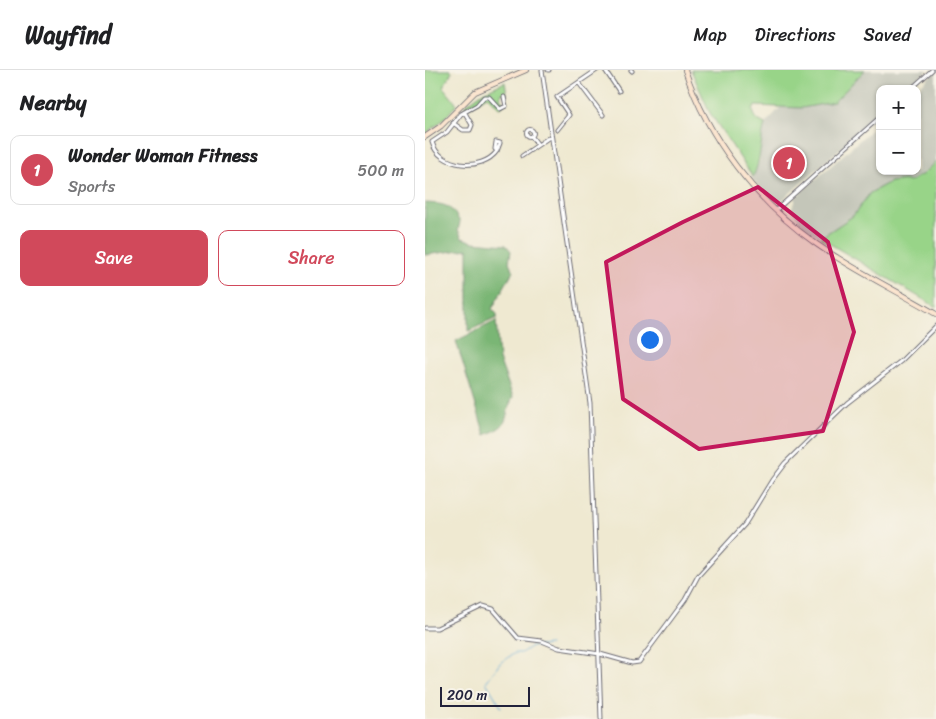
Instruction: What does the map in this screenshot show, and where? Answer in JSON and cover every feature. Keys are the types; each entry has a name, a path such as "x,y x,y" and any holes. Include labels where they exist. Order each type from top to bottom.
{"main road":[{"path":"425,137 439,128 475,92 526,70"},
{"path":"685,70 698,102 721,144 750,183 776,210 803,234 828,251 936,314"}],"street":[{"path":"542,70 591,403 601,719"},
{"path":"557,130 569,115 557,97 597,70"},
{"path":"605,70 619,91"},
{"path":"915,85 932,70"},
{"path":"579,83 603,115"},
{"path":"497,151 491,156 467,166 457,164 442,155 432,144 434,140 444,134 461,114 487,96 500,109 506,104 504,97"},
{"path":"453,123 468,131 472,125 465,113"},
{"path":"776,210 876,121"},
{"path":"439,128 444,134"},
{"path":"522,156 551,136"},
{"path":"532,137 538,145"},
{"path":"425,628 437,628 483,606 493,609 515,637 600,654 632,663 639,662 685,600 698,576 745,524 779,469 847,403 887,374 936,326"}],"highlighted area":[{"path":"758,187 828,242 854,332 823,431 699,449 623,399 606,262 683,222"}],"shaded area":[{"path":"865,70 928,70 911,85 876,85 876,117 782,200 773,200 752,179 760,160 759,148 765,124 780,108 802,108 834,102"},
{"path":"936,70 936,161 923,174 909,182 890,182 871,193 853,216 820,238 803,227 791,208 795,203 795,198 876,126 876,175 921,175 921,85"}],"green space":[{"path":"425,70 450,70 452,72 443,87 457,104 443,120 425,134"},
{"path":"691,70 865,70 834,102 802,108 755,106 753,111 756,119 765,124 758,164 753,177 710,113"},
{"path":"505,82 507,94 502,93 500,98 504,102 500,108 487,96 467,108 465,105 483,92"},
{"path":"936,161 936,307 820,238 853,216 870,193 890,182 904,180 909,182 923,174"},
{"path":"425,203 450,208 460,222 458,230 462,238 473,242 506,245 511,251 509,262 513,271 492,309 497,314 497,318 468,331 468,249 425,255"},
{"path":"496,321 499,359 513,397 503,424 500,428 485,435 456,341"}],"waterway":[{"path":"501,707 486,682 501,662 515,653 521,653 530,647 550,645"}],"place":[{"name":"Wonder Woman Fitness","path":"789,163"}]}
